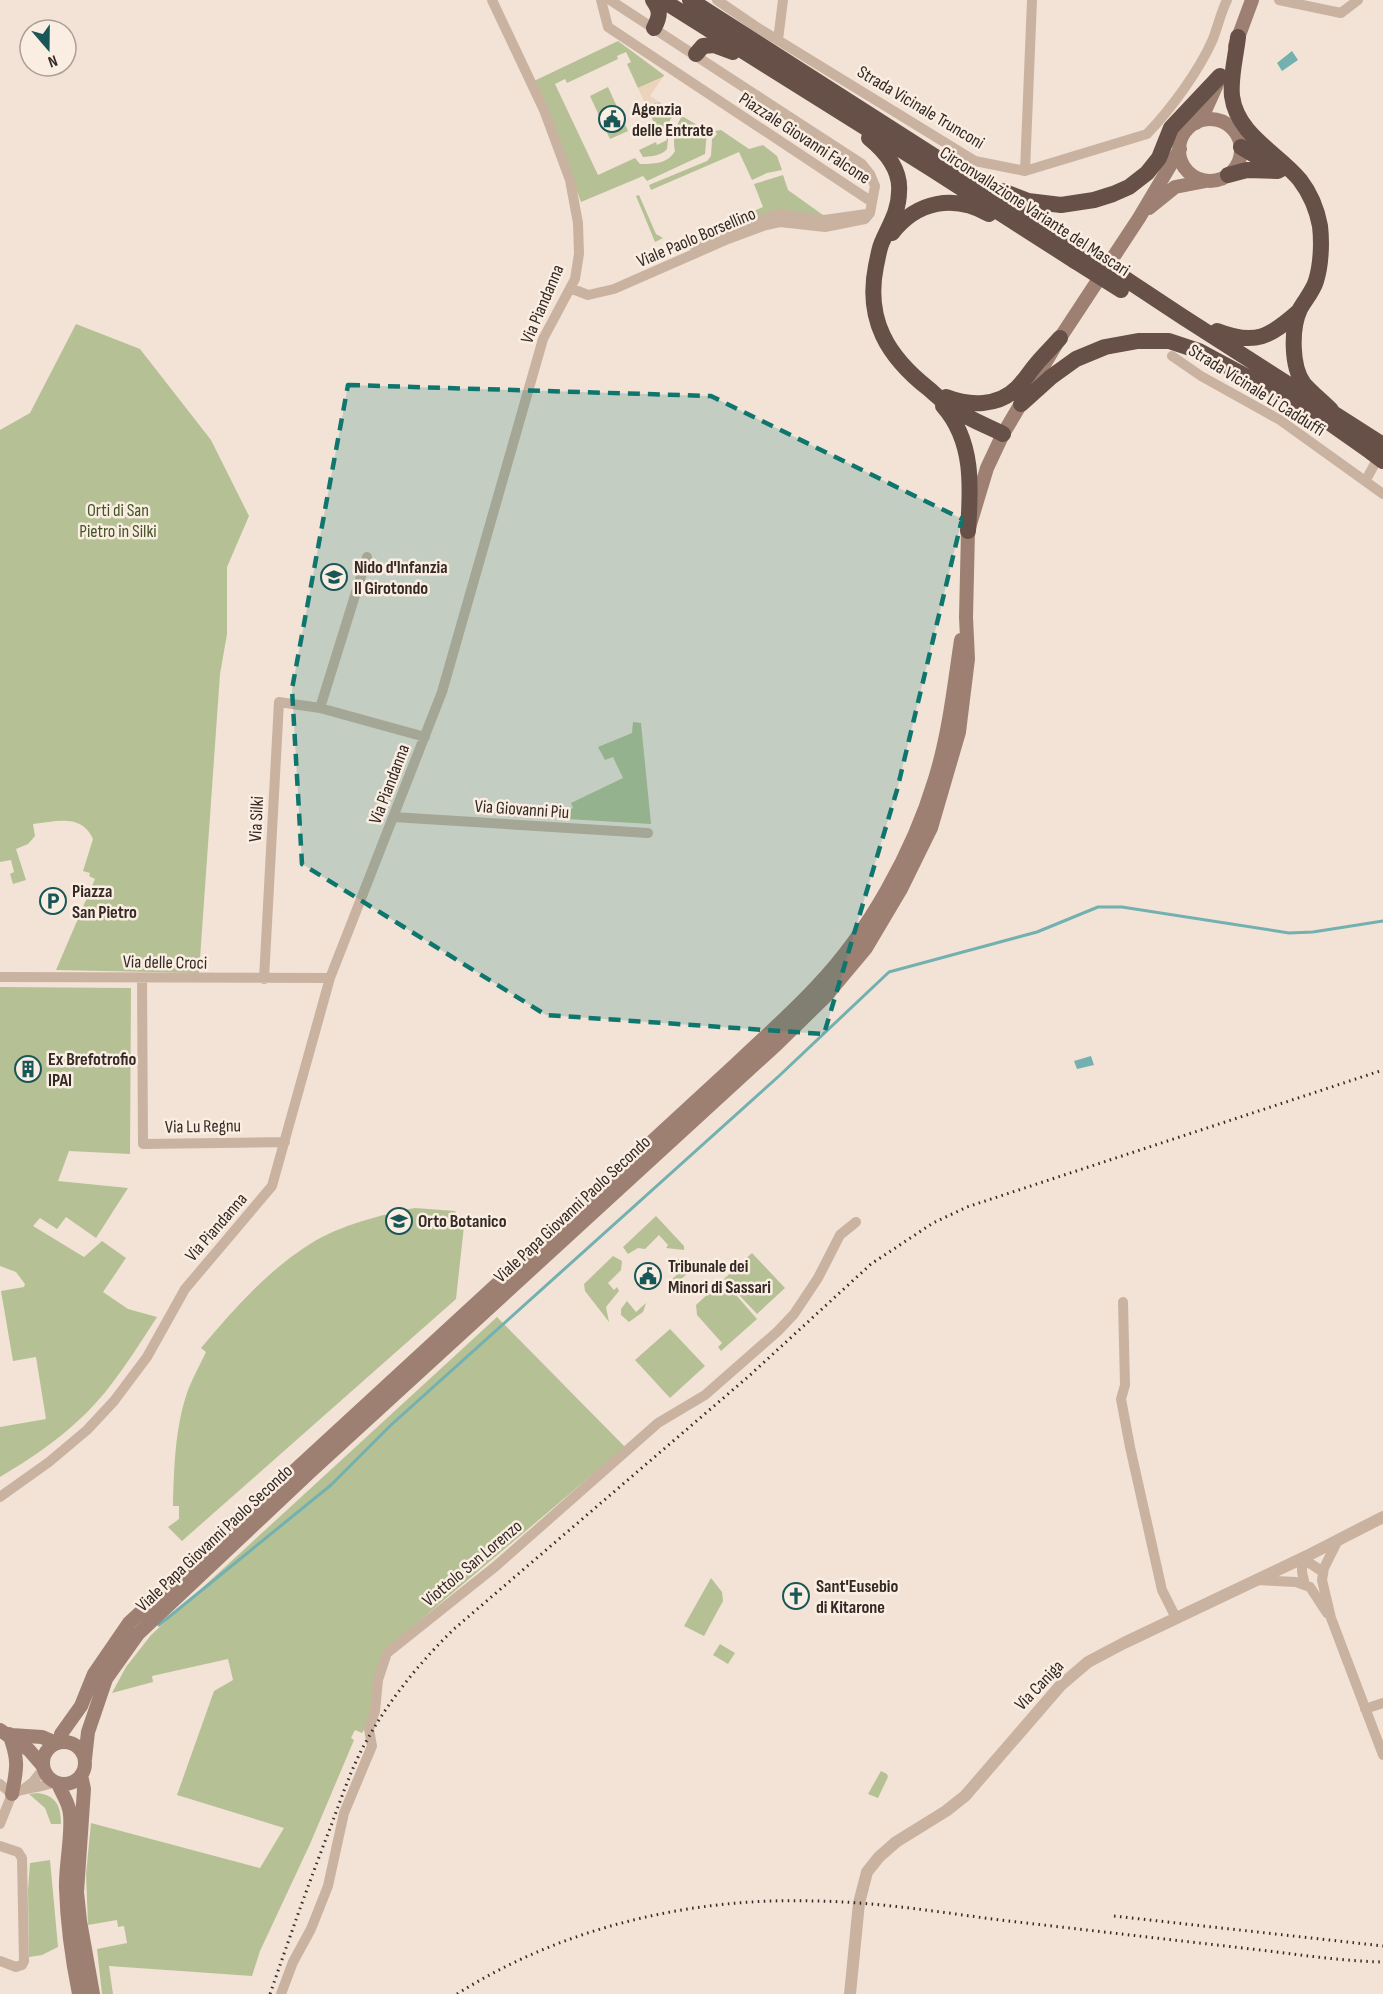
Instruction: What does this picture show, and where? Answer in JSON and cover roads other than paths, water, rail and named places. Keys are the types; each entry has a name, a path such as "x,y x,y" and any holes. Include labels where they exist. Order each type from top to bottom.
{"highway":[{"path":"653,0 659,8 660,17 654,28"},
{"name":"Circonvallazione Variante del Mascari","path":"662,0 930,168 1078,256 1327,414"},
{"name":"Circonvallazione Variante del Mascari","path":"690,0 934,156 1078,256"},
{"path":"1238,37 1232,97 1239,117 1253,136 1301,182 1313,201 1320,226 1320,255 1316,282 1299,311 1293,340 1295,362 1303,383 1327,414"},
{"path":"694,53 703,46 714,45 752,58"},
{"path":"934,156 1006,193 1028,201 1061,205 1094,200 1129,187 1147,173 1164,148 1171,128 1224,71"},
{"path":"793,83 881,148 893,168 900,191 894,218 882,242 873,286 874,304 879,324 893,355 915,378 952,408 1003,434"},
{"path":"1241,147 1284,173 1313,201"},
{"path":"1228,175 1247,170 1284,173"},
{"path":"879,254 894,230 911,213 931,205 954,202 980,209 1078,256"},
{"name":"Circonvallazione Variante del Mascari","path":"1124,285 1183,317 1380,449"},
{"path":"1183,317 1240,338 1260,337 1277,330 1299,311"},
{"path":"927,388 964,404 976,405 995,401 1015,391 1060,338"},
{"path":"1021,404 1051,377 1076,359 1105,348 1138,341 1169,341 1199,351 1327,414"},
{"path":"927,388 952,416 963,437 969,471 968,531"}],"main road":[{"path":"1224,71 1225,96 1234,130 1239,138 1240,160 1228,175 1210,181 1191,174 1182,162 1180,149 1184,134 1196,123 1209,103 1252,0"},
{"path":"1196,123 1214,120 1234,130"},
{"name":"Viale Papa Giovanni Paolo Secondo","path":"85,1759 88,1732 106,1679 138,1634 310,1472 778,1043 825,997 866,948 901,889 931,828 959,732 968,659 966,617 968,531 984,477 1003,434 1060,338 1139,218 1180,149"},
{"name":"Viale Papa Giovanni Paolo Secondo","path":"1139,218 1174,188 1210,181"},
{"name":"Viale Papa Giovanni Paolo Secondo","path":"58,1742 81,1706 94,1674 129,1623 817,987 854,941 891,881 915,832 935,779 950,715 966,617"},
{"path":"42,1737 54,1733 70,1722"},
{"path":"4,1732 73,1743 79,1747 85,1759 85,1767 81,1775 71,1783 54,1786"},
{"path":"4,1732 29,1749 67,1802 71,1816 66,1906 79,1994"},
{"path":"4,1732 16,1753 18,1791"},
{"path":"43,1767 45,1752 58,1742"},
{"path":"81,1775 84,1789 77,1892 93,1994"}],"street":[{"name":"Via Piandanna","path":"0,1497 49,1462 87,1430 114,1401 147,1357 185,1289 272,1186 330,978 441,692 543,339 571,285 579,254 578,223 570,180 544,111 492,0"},
{"name":"Piazzale Giovanni Falcone","path":"601,0 608,27 871,208 875,186 870,174 862,164 610,0"},
{"name":"Strada Vicinale Trunconi","path":"717,0 975,161 1025,171 1147,134 1160,121 1197,68 1213,40 1227,0"},
{"path":"778,40 783,0"},
{"path":"1025,171 1032,0"},
{"path":"1279,0 1341,13 1358,0"},
{"name":"Viale Paolo Borsellino","path":"571,285 585,289 612,282 727,231 778,214 824,220 871,208"},
{"name":"Strada Vicinale Li Cadduffi","path":"1172,356 1200,376 1280,420 1383,494"},
{"path":"1366,480 1380,449"},
{"path":"320,708 367,557"},
{"name":"Via Silki","path":"264,979 279,702 320,708 425,737"},
{"name":"Via Giovanni Piu","path":"393,817 648,833"},
{"name":"Via delle Croci","path":"0,977 330,978"},
{"name":"Via Lu Regnu","path":"142,978 143,1143 285,1142"},
{"name":"Viottolo San Lorenzo","path":"281,1994 328,1886 340,1827 372,1746 369,1730 375,1711 378,1680 387,1653 496,1566 658,1423 705,1395 778,1331 800,1305 818,1278 840,1235 856,1222"},
{"path":"1123,1302 1125,1385 1121,1399 1162,1590 1176,1618"},
{"name":"Via Caniga","path":"850,1994 860,1896 867,1872 896,1842 946,1811 964,1796 1060,1686 1088,1662 1383,1516"},
{"path":"1338,1540 1323,1572 1322,1580 1331,1618 1383,1755"},
{"path":"1302,1558 1323,1572"},
{"path":"1302,1558 1305,1585"},
{"path":"1256,1580 1296,1582 1310,1587 1331,1618"},
{"path":"1365,1709 1383,1702"},
{"path":"0,1824 18,1791 33,1782 43,1767"},
{"path":"0,1784 18,1791 54,1786"},
{"path":"0,1846 18,1852 22,1858 24,1961 22,1965 16,1967 0,1961"}],"water":[{"path":"1292,51 1298,60 1282,71 1277,63"},
{"path":"1091,1056 1094,1065 1077,1069 1074,1061"}],"waterway":[{"path":"159,1625 331,1485 391,1425 779,1076 889,972 1037,932 1098,907 1122,907 1289,933 1313,932 1383,921"}],"railway":[{"path":"270,1994 356,1761 380,1718 415,1671 454,1629 749,1376 871,1264 933,1223 967,1207 1383,1070"},
{"path":"457,1994 540,1951 584,1934 676,1911 722,1904 769,1901 885,1905 1322,1958 1383,1962"},
{"path":"1114,1916 1383,1946"}],"place":[{"name":"Agenzia delle Entrate","path":"612,119"},
{"name":"Nido d'Infanzia Il Girotondo","path":"334,577"},
{"name":"Piazza San Pietro","path":"53,901"},
{"name":"Ex Brefotrofio IPAI","path":"28,1069"},
{"name":"Orto Botanico","path":"399,1221"},
{"name":"Tribunale dei Minori di Sassari","path":"648,1276"},
{"name":"Sant'Eusebio di Kitarone","path":"796,1596"}],"park label":[{"name":"Orti di San Pietro in Silki","path":"118,520"}]}
